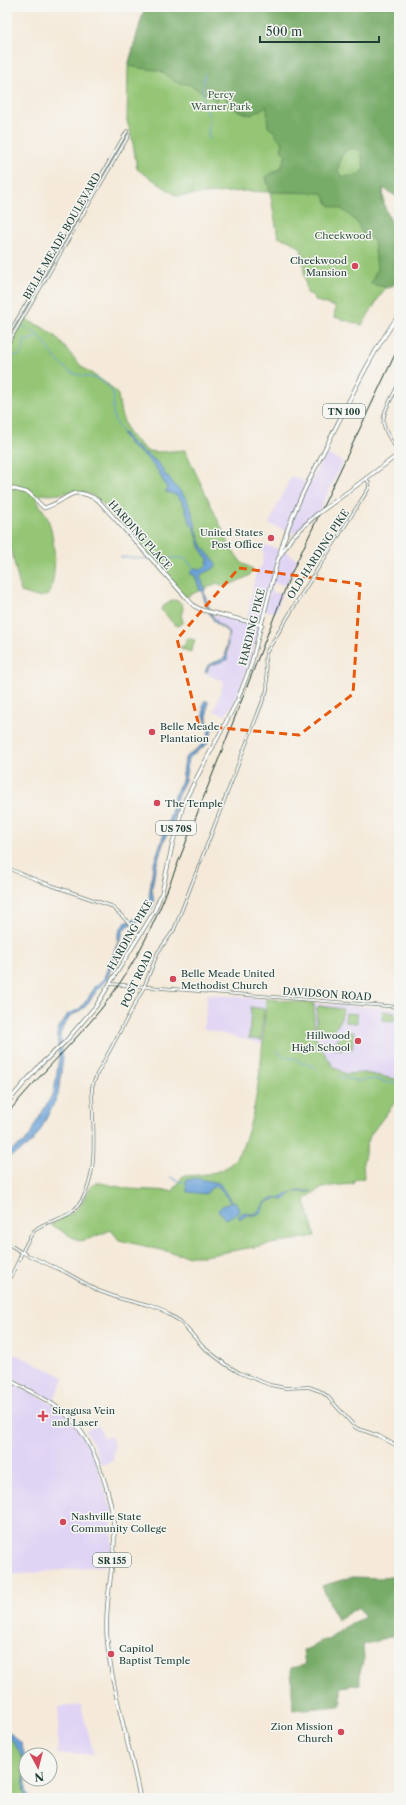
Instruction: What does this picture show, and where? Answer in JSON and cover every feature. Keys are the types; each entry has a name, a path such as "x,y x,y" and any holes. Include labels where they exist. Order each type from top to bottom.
{"main road":[{"name":"TN 100","path":"279,557 286,533 309,482 352,395 399,315"},
{"name":"HARDING PIKE","path":"7,1104 35,1071 65,1042 96,1006 140,936 158,903 177,824 184,802 244,686 255,654 273,574 279,557 292,537 316,515 399,453"},
{"name":"HARDING PLACE","path":"7,487 29,493 44,508 53,506 62,498 75,493 85,493 98,500 191,604 209,612 262,625"},
{"path":"286,533 292,537"},
{"name":"SR 155","path":"7,1379 57,1407 68,1416 89,1443 102,1477 112,1510 114,1535 107,1623 108,1638 118,1708 140,1798"}],"street":[{"name":"BELLE MEADE BOULEVARD","path":"7,337 127,131"},
{"name":"BELLE MEADE BOULEVARD","path":"7,345 129,135"},
{"path":"399,383 383,417 386,435 399,453"},
{"name":"OLD HARDING PIKE","path":"274,638 369,488 369,483 366,478"},
{"name":"POST ROAD","path":"7,1282 21,1252 35,1230 44,1224 69,1214 81,1202 88,1189 93,1169 92,1087 105,1059 144,988 158,952 174,930 256,721 268,684 265,656 274,638"},
{"path":"7,868 111,906 128,921 140,936"},
{"name":"DAVIDSON ROAD","path":"111,984 144,988 399,1007"},
{"path":"7,1243 21,1252 65,1272 106,1294 149,1306 168,1314 180,1322 204,1347 225,1364 257,1381 276,1386 309,1388 326,1394 356,1428 378,1436 399,1447"}],"highlighted area":[{"path":"239,568 360,584 353,694 299,735 199,726 177,639"}],"shaded area":[{"path":"325,453 343,462 319,511 293,534 269,524 291,476 310,484"},
{"path":"261,544 285,551 297,559 286,585 273,583 271,592 282,594 276,611 262,610 258,621 247,619 256,571 262,566 264,551 260,549"},
{"path":"214,615 259,627 259,632 245,676 236,699 226,715 214,711 224,681 207,675 210,665 227,660 229,653 228,640 230,635 226,628 217,622"},
{"path":"207,994 266,999 262,1044 204,1029"},
{"name":"Hillwood High School","path":"314,1003 399,1009 399,1080 365,1073 345,1074 333,1066 321,1048 314,1033"},
{"path":"7,1355 18,1355 64,1377 53,1401 7,1376"},
{"path":"7,1380 53,1404 72,1420 89,1443 112,1510 112,1565 12,1575 10,1573 9,1562 7,1562"},
{"path":"99,1425 103,1438 111,1436 114,1445 113,1461 101,1465 93,1443 85,1430"},
{"path":"81,1705 94,1754 58,1754 59,1707"}],"green space":[{"name":"Percy Warner Park","path":"145,7 399,7 383,188 390,280 362,325 334,317 336,307 316,301 312,295 307,293 301,248 288,240 278,237 270,192 245,191 177,196 137,169 132,138 127,121 128,66"},
{"name":"Percy Warner Park","path":"145,7 399,7 399,198 383,188 382,201 399,239 399,281 389,288 371,284 377,268 374,241 362,234 357,222 343,210 329,205 322,193 270,192 266,177 281,168 286,155 281,150 283,143 276,136 275,132 268,127 267,106 251,115 237,110 220,94 216,101 191,85 175,82 161,71 128,66","holes":["351,148 361,150 364,170 358,175 343,177 338,171 342,155"]},
{"path":"24,319 42,327 55,336 82,367 110,386 118,395 121,414 129,434 147,451 159,452 185,450 232,550 242,563 253,569 249,576 225,587 217,583 183,598 169,578 101,502 93,496 78,492 49,495 41,494 37,501 48,519 53,540 55,559 52,586 49,595 37,597 21,592 7,532 7,348"},
{"path":"173,600 181,603 183,607 181,615 183,622 178,626 175,625 161,610 162,607"},
{"path":"187,638 195,640 191,652 181,649 181,646 184,647"},
{"path":"266,999 314,1003 314,1033 321,1048 333,1066 345,1074 365,1073 399,1080 399,1097 371,1134 367,1144 363,1163 364,1178 354,1180 353,1184 326,1187 315,1192 305,1201 315,1236 204,1256 187,1256 119,1240 111,1230 89,1239 79,1241 51,1225 78,1208 91,1186 96,1182 129,1189 173,1191 183,1176 211,1173 227,1167 238,1155 246,1137 253,1114 261,1063"},
{"path":"319,1006 343,1009 336,1028 328,1032 316,1032 317,1008"},
{"path":"251,1007 264,1009 261,1040 249,1038"},
{"path":"383,1011 395,1013 394,1021 382,1020"},
{"path":"346,1013 357,1014 357,1023 345,1022"},
{"path":"354,1032 352,1049 334,1049 336,1042 343,1034"},
{"path":"399,1576 399,1634 363,1645 364,1658 360,1672 360,1684 341,1687 341,1706 293,1710 291,1668 305,1665 303,1650 322,1641 328,1640 345,1627 365,1617 359,1607 337,1620 322,1586 352,1577 382,1578"},
{"path":"7,1734 18,1748 18,1787 23,1787 26,1798 7,1798"}],"water":[{"path":"124,433 133,444 157,462 165,475 169,477 186,498 201,544 216,564 214,568 200,576 209,607 214,618 227,630 230,634 228,640 227,660 209,666 207,672 205,672 208,665 225,658 228,634 226,630 214,621 207,607 202,591 200,591 195,576 190,573 194,568 203,569 207,565 208,559 201,549 196,532 189,521 182,502 176,495 165,492 168,490 158,471 145,456 132,447 122,434"},
{"path":"204,701 208,701 207,720 212,730 210,739 207,744 189,758 185,780 177,797 173,822 165,838 166,839 164,841 155,870 152,889 154,902 152,909 142,920 132,923 124,929 107,979 85,1007 70,1017 63,1027 60,1035 63,1058 58,1095 40,1131 32,1142 19,1152 7,1158 7,1153 24,1143 30,1136 34,1126 54,1092 59,1058 57,1036 58,1029 68,1014 77,1011 83,1005 96,986 104,978 118,942 118,935 121,928 125,923 144,915 151,904 149,897 153,866 171,813 174,796 182,781 185,758 207,741 209,731 203,713"},
{"path":"196,1178 219,1183 232,1202 235,1201 240,1212 226,1219 224,1218 218,1210 224,1205 231,1203 218,1186 211,1188 206,1194 187,1192 186,1180"},
{"path":"295,1191 312,1191 293,1192 284,1200 277,1199 269,1201 260,1213 253,1215 247,1215 241,1219 238,1216 244,1212 254,1214 271,1198 281,1198 287,1194"},
{"path":"7,1730 21,1743 22,1747 18,1747 18,1750 7,1734"},
{"path":"24,1787 26,1787 26,1791 30,1798 26,1798"}],"waterway":[{"path":"205,73 203,100 210,117 208,127 209,140"},
{"path":"20,325 31,330 41,338 57,359 68,370 78,375 95,378 106,384 111,390 114,398 114,417 123,433"},
{"path":"7,357 20,355 23,351 24,341 39,337"},
{"path":"121,557 149,559"},
{"path":"152,558 183,558 187,560 194,569"},
{"path":"73,1012 79,1009"},
{"path":"276,1051 285,1057 297,1059 301,1063 308,1064 318,1069"},
{"path":"339,1076 357,1081 376,1079 384,1082 399,1083"},
{"path":"170,1177 186,1184"}],"railway":[{"path":"7,1114 101,1009 128,971 143,944 163,901 291,574 399,346"}],"place":[{"name":"Cheekwood Mansion","path":"355,266"},
{"name":"United States Post Office","path":"271,538"},
{"name":"Belle Meade Plantation","path":"152,732"},
{"name":"The Temple","path":"157,803"},
{"name":"Belle Meade United Methodist Church","path":"173,979"},
{"name":"Hillwood High School","path":"358,1041"},
{"name":"Siragusa Vein and Laser","path":"43,1416"},
{"name":"Nashville State Community College","path":"63,1522"},
{"name":"Capitol Baptist Temple","path":"111,1654"},
{"name":"Zion Mission Church","path":"341,1732"}],"park label":[{"name":"Cheekwood","path":"343,235"}]}
